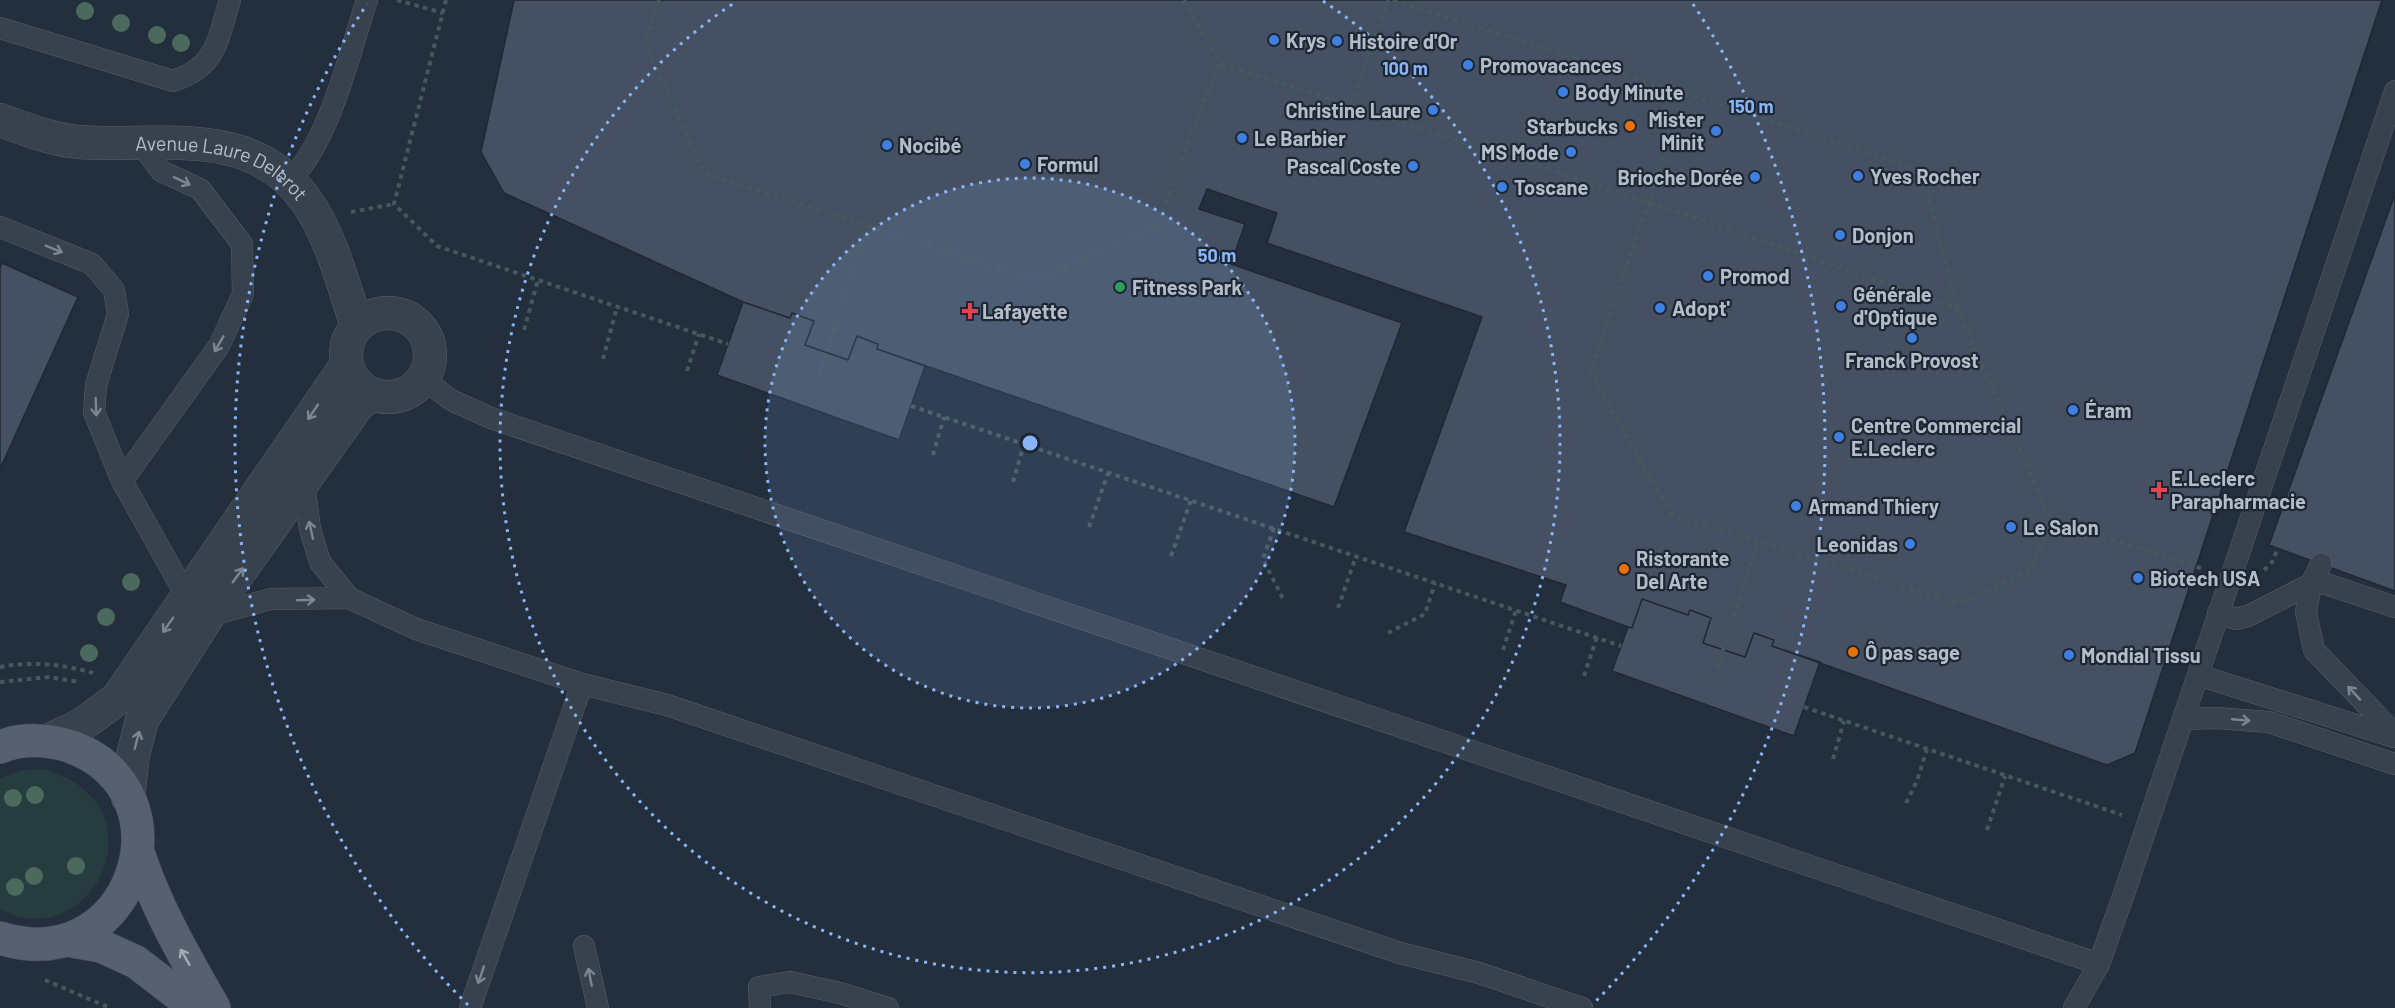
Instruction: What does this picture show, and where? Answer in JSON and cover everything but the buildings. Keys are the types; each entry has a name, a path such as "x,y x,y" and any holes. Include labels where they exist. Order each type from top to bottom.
{"main road":[{"path":"0,747 19,742 46,741 64,744 95,759 119,783 128,798 136,824 138,852 149,888 169,929 214,1008"},
{"path":"0,938 38,945 66,940 88,930 107,916 122,897 132,876 138,852"},
{"path":"66,940 101,946 136,962 196,1008"}],"street":[{"name":"Avenue Laure Delerot","path":"0,120 46,136 76,142 206,144 233,149 260,160 289,181 305,199 333,257 357,326"},
{"path":"382,312 396,313 410,318 421,326 428,339 431,352 430,366 423,379 413,390 400,396 386,398 371,394 355,382 347,364 346,351 349,337 357,326 368,317 382,312"},
{"path":"128,798 133,755 142,720 198,607 347,364"},
{"path":"46,741 83,724 117,699 304,484 358,405 371,394"}],"lane":[{"path":"0,28 173,81 192,75 207,62 217,44 230,0"},
{"path":"289,181 301,169 323,131 367,0"},
{"path":"2074,1008 2099,964 2395,91"},
{"path":"122,481 219,346 243,294 242,244 200,189 161,171 140,143"},
{"path":"0,226 92,264 114,290 118,314 96,385 94,412 122,481 198,607 271,599 349,598 416,629 582,684 667,705 1400,953 1479,973 1582,1008"},
{"path":"423,379 451,400 491,418 2099,964"},
{"path":"304,484 310,529 320,562 349,598"},
{"path":"2321,564 2311,584 2306,612 2314,650 2395,735"},
{"path":"2218,613 2236,619 2248,616 2311,584 2326,584 2395,607"},
{"path":"2198,675 2395,735"},
{"path":"470,1008 582,684"},
{"path":"2182,719 2216,718 2270,722 2395,764"},
{"path":"584,946 598,1008"},
{"path":"760,998 790,982 840,993 875,1006"}],"path":[{"path":"397,0 443,13"},
{"path":"446,0 394,204 436,246 728,344"},
{"path":"659,0 645,44 704,173 1035,280 1157,225 1219,63"},
{"path":"1184,0 1219,63 1649,202 1957,308"},
{"path":"1351,105 1388,0"},
{"path":"1394,0 1922,170 1957,308 2051,520 2032,569 1959,604 1672,515 1590,372 1649,202 1682,93"},
{"path":"819,375 867,226"},
{"path":"524,330 538,280"},
{"path":"603,359 617,307"},
{"path":"687,371 699,334"},
{"path":"911,406 1621,646"},
{"path":"933,455 944,417"},
{"path":"1013,482 1024,444"},
{"path":"1089,527 1108,472"},
{"path":"1171,555 1191,500"},
{"path":"2051,520 2197,568"},
{"path":"1274,528 1263,560 1283,599"},
{"path":"1714,677 1758,542"},
{"path":"1338,608 1356,556"},
{"path":"1388,633 1425,614 1436,583"},
{"path":"1503,650 1516,610"},
{"path":"1584,676 1597,637"},
{"path":"0,667 17,664 46,664 75,668 103,676 117,699"},
{"path":"1803,707 2148,824"},
{"path":"1833,759 1844,721"},
{"path":"1905,803 1917,781 1927,749"},
{"path":"1987,830 2005,776"},
{"path":"41,978 110,1008"}],"green space":[{"path":"43,769 81,787 102,812 109,841 103,870 87,896 63,913 33,919 0,909 0,778 23,770"}],"place":[{"name":"Krys","path":"1274,40"},
{"name":"Histoire d'Or","path":"1337,41"},
{"name":"Promovacances","path":"1468,65"},
{"name":"Body Minute","path":"1563,92"},
{"name":"Christine Laure","path":"1433,110"},
{"name":"Starbucks","path":"1630,126"},
{"name":"Mister Minit","path":"1716,131"},
{"name":"Le Barbier","path":"1242,138"},
{"name":"Nocibé","path":"887,145"},
{"name":"MS Mode","path":"1571,152"},
{"name":"Formul","path":"1025,164"},
{"name":"Pascal Coste","path":"1413,166"},
{"name":"Yves Rocher","path":"1858,176"},
{"name":"Brioche Dorée","path":"1755,177"},
{"name":"Toscane","path":"1502,187"},
{"name":"Donjon","path":"1840,235"},
{"name":"Promod","path":"1708,276"},
{"name":"Fitness Park","path":"1120,287"},
{"name":"Générale d'Optique","path":"1841,306"},
{"name":"Adopt'","path":"1660,308"},
{"name":"Lafayette","path":"970,311"},
{"name":"Franck Provost","path":"1912,338"},
{"name":"Éram","path":"2073,410"},
{"name":"Centre Commercial E.Leclerc","path":"1839,437"},
{"name":"E.Leclerc Parapharmacie","path":"2159,490"},
{"name":"Armand Thiery","path":"1796,506"},
{"name":"Le Salon","path":"2011,527"},
{"name":"Leonidas","path":"1910,544"},
{"name":"Ristorante Del Arte","path":"1624,569"},
{"name":"Biotech USA","path":"2138,578"},
{"name":"Ô pas sage","path":"1853,652"},
{"name":"Mondial Tissu","path":"2069,655"}]}
